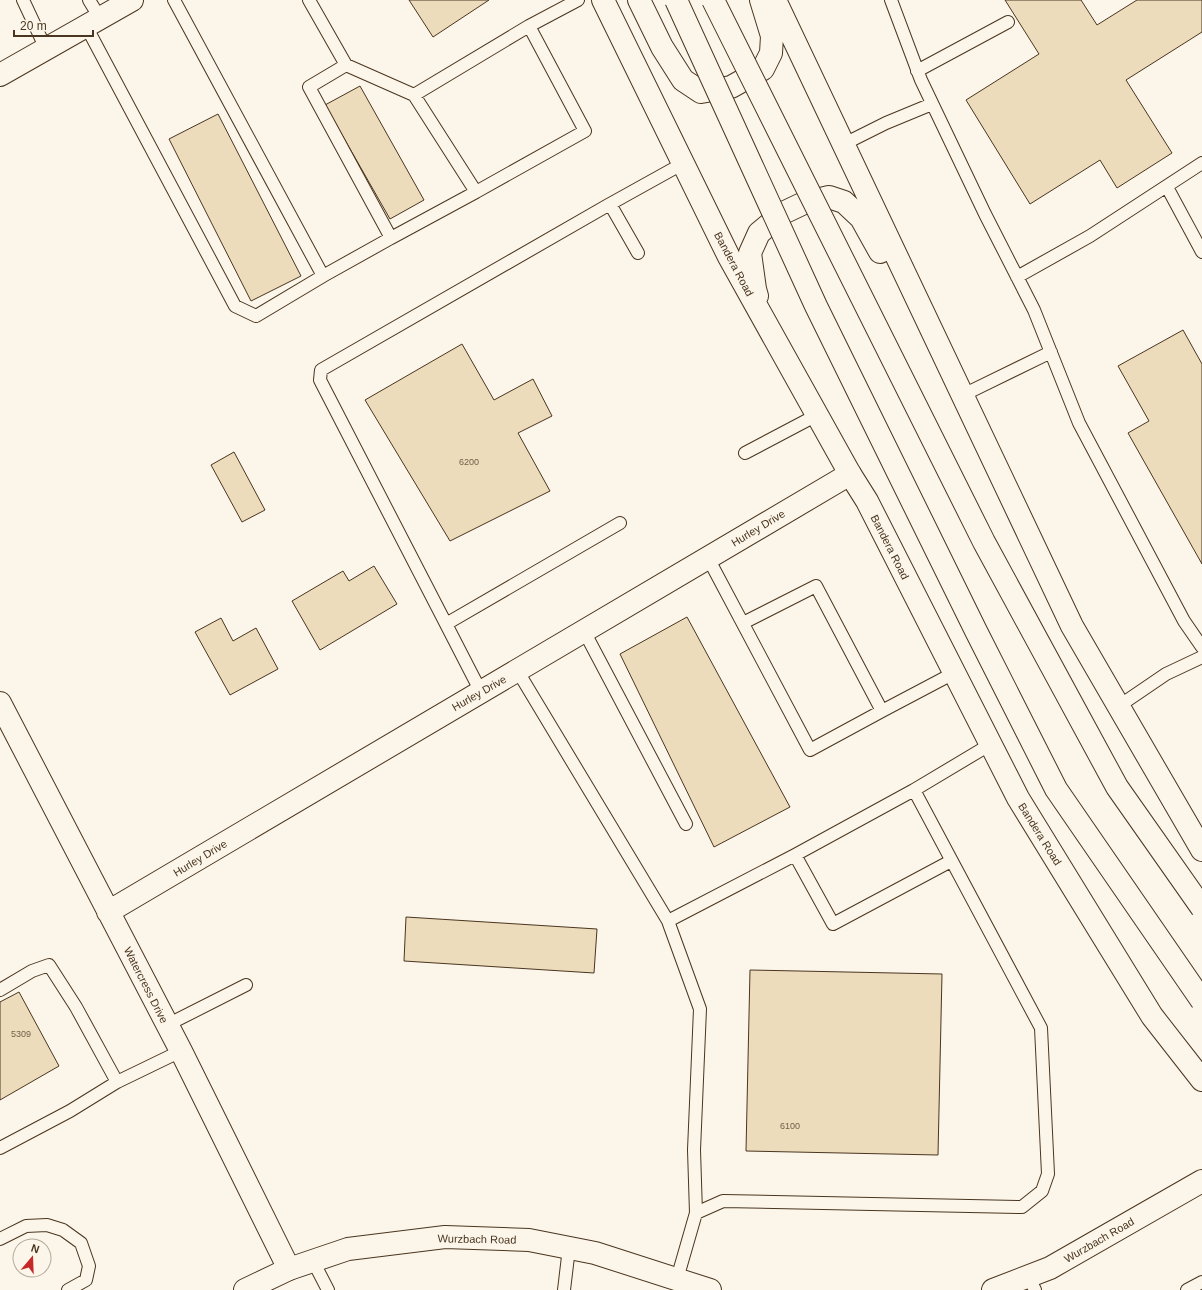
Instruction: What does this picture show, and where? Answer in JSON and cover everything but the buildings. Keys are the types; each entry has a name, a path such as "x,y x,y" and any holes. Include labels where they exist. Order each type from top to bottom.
{"main road":[{"path":"0,75 132,0"},
{"name":"Bandera Road","path":"603,0 728,257 850,474 867,501 1018,798 1152,1016 1202,1080"},
{"path":"639,0 662,46 683,80 701,92 731,87 763,69 771,53 772,36 761,0"},
{"path":"676,0 816,306 976,631 1056,789 1202,1001"},
{"path":"713,0 984,542 1117,787 1202,908"},
{"path":"776,0 1072,626 1202,850"},
{"path":"781,351 755,289 750,253 759,233 783,212 804,203 829,197 844,202 861,218 943,353"},
{"name":"Hurley Drive","path":"108,912 850,474"},
{"name":"Watercress Drive","path":"0,703 181,1051 289,1269"},
{"name":"Wurzbach Road","path":"993,1290 1032,1283 1050,1268 1202,1181"},
{"name":"Wurzbach Road","path":"245,1290 289,1269 348,1250 445,1237 529,1240 595,1253 710,1290"}],"lane":[{"path":"23,0 46,49"},
{"path":"89,0 93,22 235,306 256,316 322,276 585,131 529,26"},
{"path":"174,0 322,276"},
{"path":"309,0 346,65 414,95 476,192"},
{"path":"414,95 529,26 578,0"},
{"path":"891,0 917,71 1034,310 1079,423 1184,621 1202,646"},
{"path":"917,71 1008,22"},
{"path":"346,65 309,87 391,238"},
{"path":"844,144 886,123 932,104"},
{"path":"1017,277 1090,236 1202,163"},
{"path":"481,692 320,380 321,370 682,164"},
{"path":"1167,187 1202,252"},
{"path":"610,204 638,253"},
{"path":"962,395 1051,352"},
{"path":"745,453 817,415"},
{"path":"446,624 620,524"},
{"path":"708,558 810,750 954,672"},
{"path":"742,623 816,586 882,711"},
{"path":"584,631 686,824"},
{"path":"1119,706 1166,674 1202,657"},
{"path":"517,670 668,921 700,1009 694,1150 696,1213 677,1280"},
{"path":"668,921 795,855 914,790 991,744"},
{"path":"696,1213 723,1201 1022,1207 1042,1191 1048,1174 1041,1028 914,790"},
{"path":"795,855 833,924 951,861"},
{"path":"0,990 32,971 49,965 76,1007 117,1082"},
{"path":"167,1025 246,986"},
{"path":"0,1148 70,1110 117,1082 181,1051"},
{"path":"0,1239 26,1226 47,1225 63,1230 81,1243 89,1266 86,1280 68,1290"},
{"path":"564,1290 569,1248"},
{"path":"313,1261 328,1290"},
{"path":"1187,1290 1202,1282"}]}
